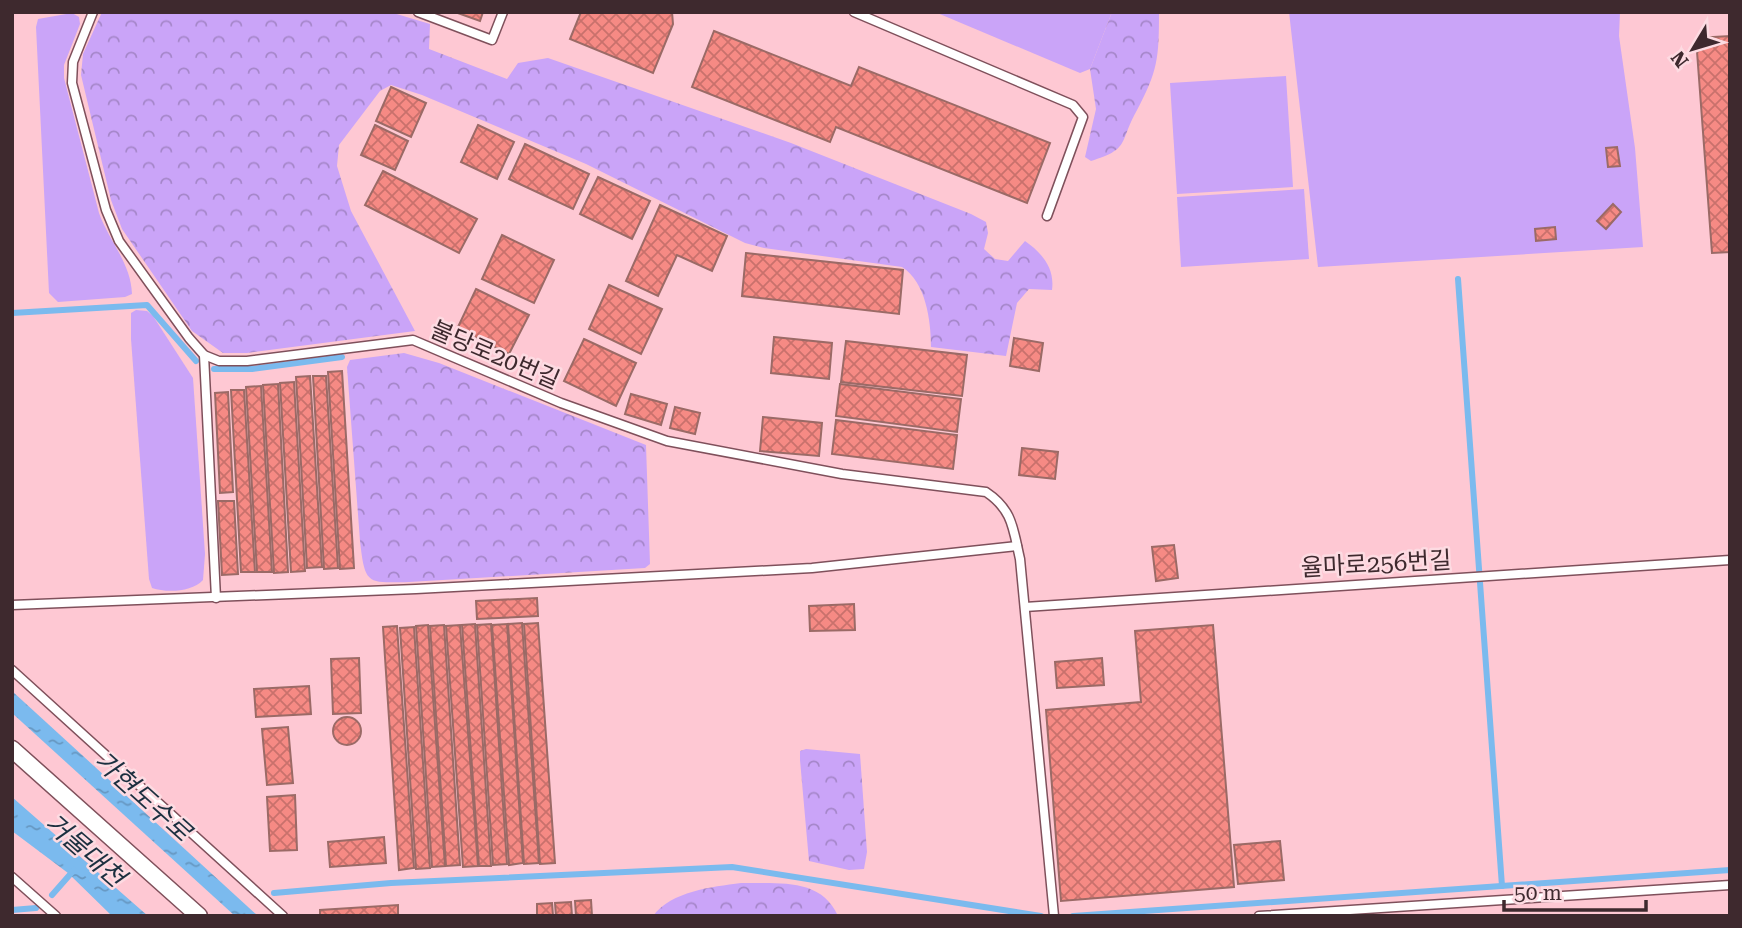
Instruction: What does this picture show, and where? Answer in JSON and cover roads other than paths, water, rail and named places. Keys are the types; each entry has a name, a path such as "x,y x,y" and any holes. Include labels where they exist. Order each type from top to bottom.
{"street":[{"path":"12,749 198,916"}],"lane":[{"path":"93,12 73,62 72,83 106,210 119,241 204,355 216,598"},
{"path":"418,12 492,40 503,12"},
{"path":"854,12 1073,105 1083,117 1047,216"},
{"name":"불당로20번길","path":"204,355 219,360 247,360 412,341 561,403 667,440 842,474 986,492 1003,503 1017,546"},
{"path":"12,605 216,598 812,568 1017,546 1026,607 1054,916"},
{"name":"율마로256번길","path":"1026,607 1730,560"},
{"path":"12,670 283,916"},
{"path":"12,877 56,916"},
{"path":"1259,916 1730,885"}],"water":[{"path":"12,691 258,916 235,916 12,713"},
{"path":"12,797 148,916 112,916 68,873 12,831"}],"waterway":[{"path":"1458,279 1502,886"},
{"path":"12,313 147,305 196,361"},
{"path":"214,369 252,369 342,357"},
{"path":"274,893 391,883 732,867 1041,916"},
{"name":"거물대천","path":"52,895 74,870"},
{"path":"1073,916 1730,870"},
{"path":"12,910 36,908"}],"water label":[{"name":"가현도수로","path":"143,796"}]}
